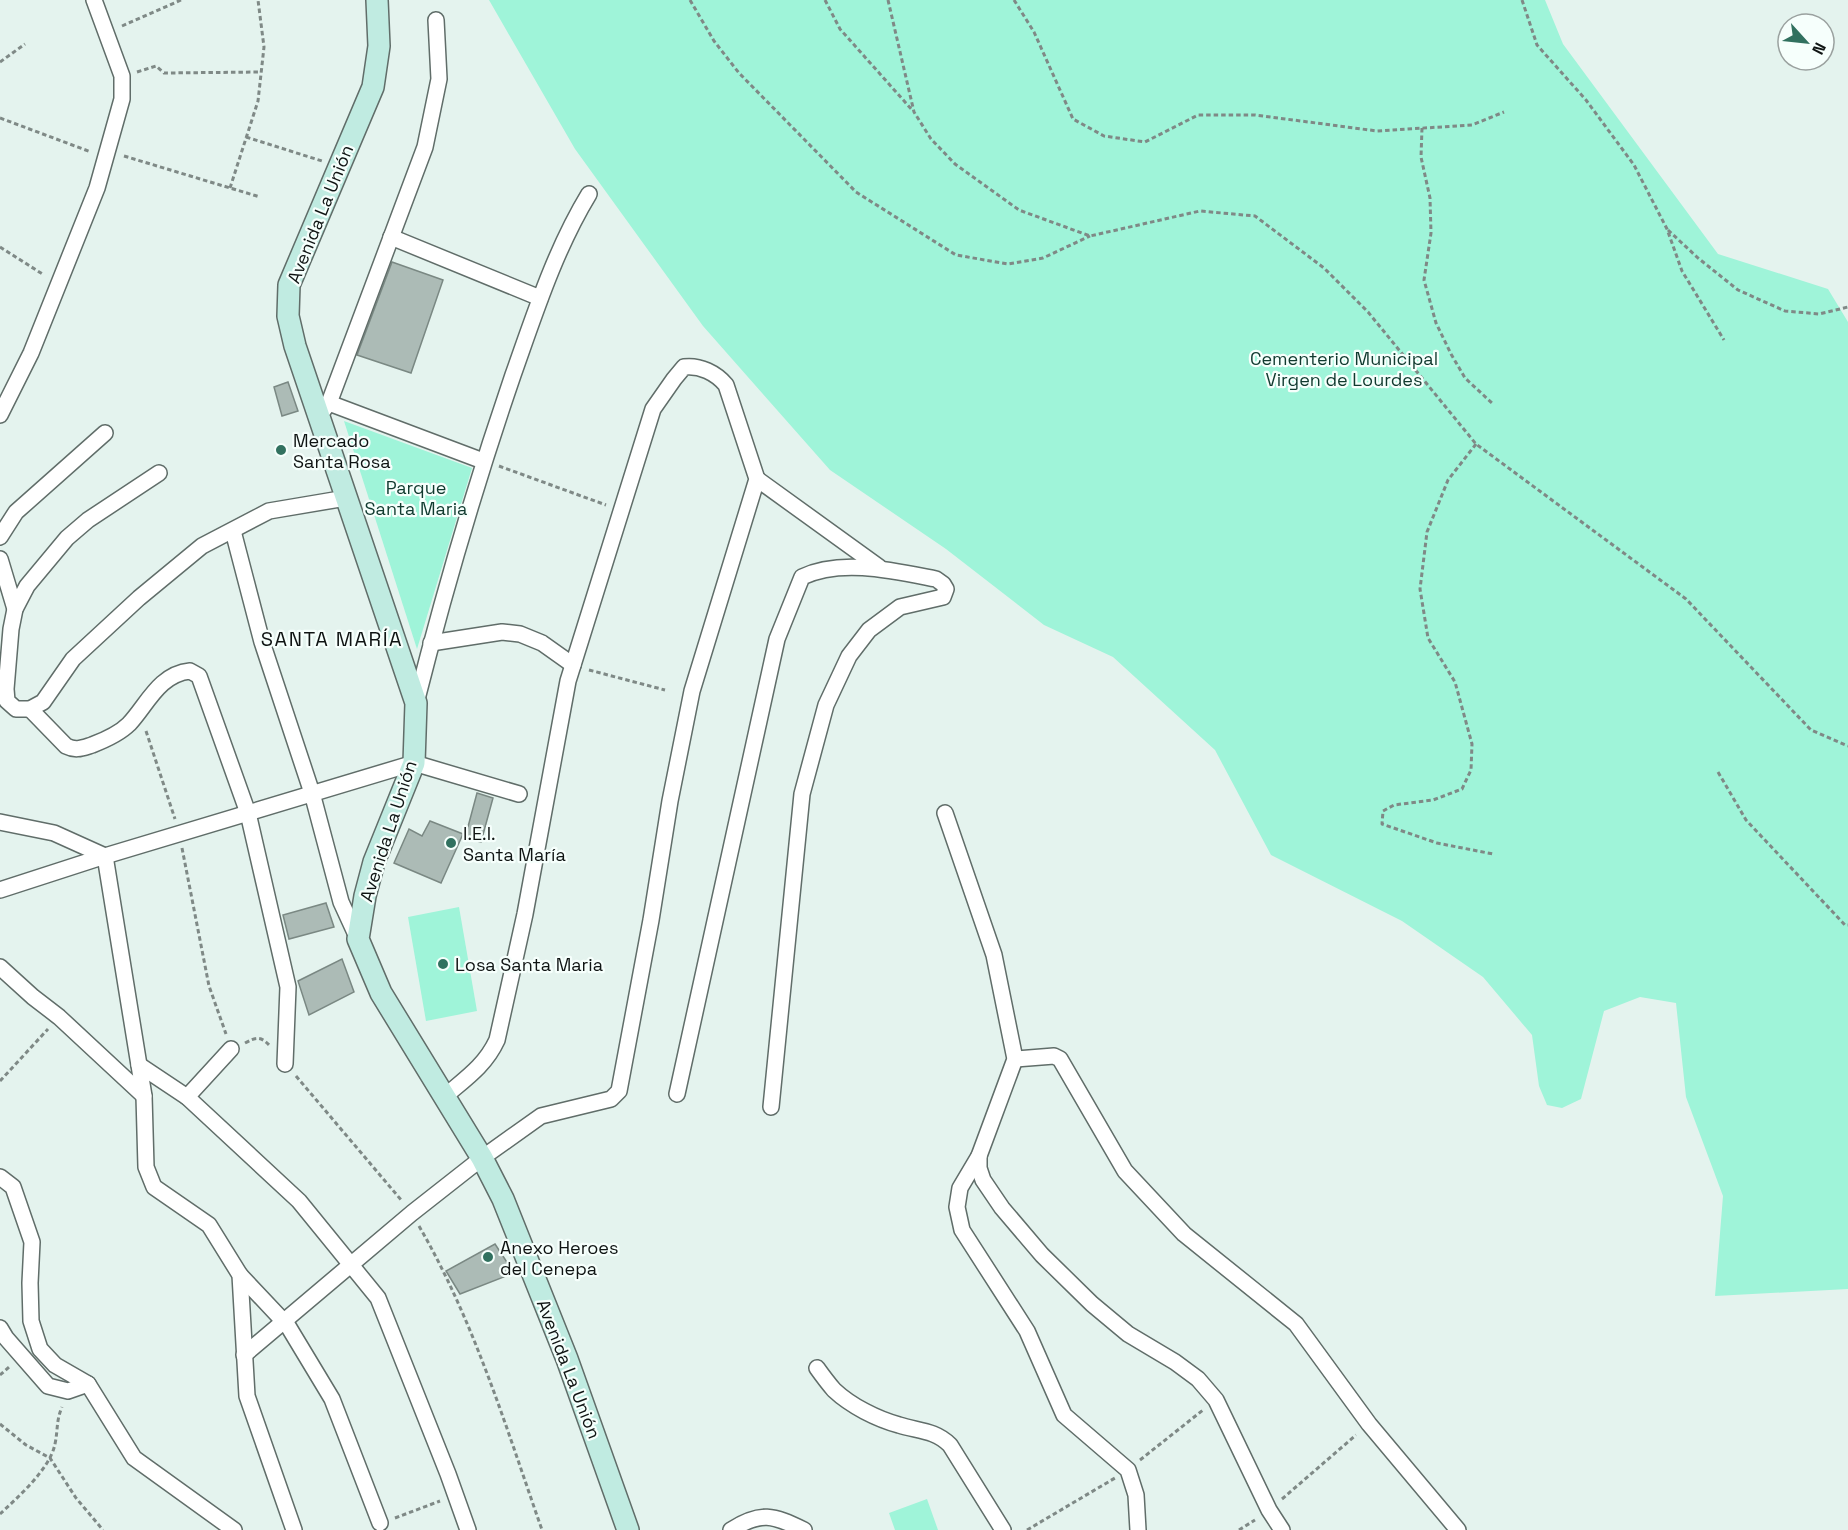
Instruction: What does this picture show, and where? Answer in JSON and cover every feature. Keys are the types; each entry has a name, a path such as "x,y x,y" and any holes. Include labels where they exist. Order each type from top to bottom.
{"main road":[{"name":"Avenida La Unión","path":"377,0 379,46 373,87 289,285 288,316 295,346 324,409 346,498 416,703 414,763 374,862 365,896 358,939 381,993 482,1158 503,1199 562,1348 628,1530"}],"street":[{"path":"0,416 31,353 112,156 122,99 122,76 94,0"},
{"path":"436,20 439,79 425,147 324,409 483,461"},
{"path":"416,703 483,461 540,298 573,220 589,194"},
{"path":"391,237 540,298"},
{"path":"444,1096 480,1067 490,1056 497,1041 525,914 568,681 653,409 684,367 693,366 717,375 726,385 757,478 879,567"},
{"path":"0,537 16,512 105,433"},
{"path":"159,473 88,520 68,538 27,586 15,609 11,629 6,689 7,701 16,709 30,709 43,702 73,659 139,598 202,546 269,511 346,498"},
{"path":"244,1355 412,1213 482,1158 541,1116 611,1099 619,1091 649,932 670,801 692,691 757,478"},
{"path":"233,531 262,642 312,794 341,902 358,939"},
{"path":"0,559 15,609"},
{"path":"676,1094 777,639 802,576 817,570 879,567 936,579 944,584 946,589 943,597 900,607 869,630 849,656 825,705 802,794 771,1107"},
{"path":"431,644 502,632 520,634 542,643 573,665"},
{"path":"30,709 66,746 80,749 106,740 128,726 161,683 174,675 190,671 199,676 248,813 288,987 285,1064"},
{"path":"0,890 414,763 519,794"},
{"path":"945,813 994,955 1015,1059 979,1156 960,1188 957,1207 962,1230 1027,1331 1064,1415 1128,1470 1136,1495 1138,1530"},
{"path":"0,822 54,832 105,856"},
{"path":"105,856 144,1096 146,1167 154,1186 209,1225 240,1275 283,1321 332,1399 380,1523"},
{"path":"0,967 59,1017 144,1096"},
{"path":"187,1097 231,1049"},
{"path":"1015,1059 1054,1056 1060,1059 1125,1171 1184,1234 1296,1324 1369,1424 1458,1530"},
{"path":"139,1065 187,1097 299,1201 378,1298 468,1530"},
{"path":"979,1156 979,1168 983,1180 1002,1208 1042,1254 1092,1304 1128,1334 1198,1378 1216,1400 1269,1510 1282,1530"},
{"path":"0,1177 13,1187 32,1242 31,1322 40,1349 55,1365 88,1383 134,1458 234,1530"},
{"path":"240,1275 247,1396 294,1530"},
{"path":"0,1328 48,1386 68,1391 88,1383"},
{"path":"817,1368 835,1390 859,1409 897,1425 941,1436 950,1445 1004,1530"},
{"path":"730,1530 752,1518 769,1516 804,1530"}],"path":[{"path":"101,19 105,16 114,29 181,0"},
{"path":"230,188 258,100 264,47 258,0"},
{"path":"690,0 714,41 739,73 856,192 956,255 1008,264 1043,258 1090,236 1200,211 1255,216 1324,268 1368,312 1476,444 1686,599 1811,730 1848,746"},
{"path":"825,0 840,29 914,112 932,139 955,164 1019,210 1090,236"},
{"path":"888,0 914,112"},
{"path":"1014,0 1034,32 1074,119 1104,136 1145,142 1198,115 1255,115 1377,131 1472,125 1504,112"},
{"path":"1522,0 1537,45 1586,100 1634,165 1667,229 1682,271 1724,340"},
{"path":"0,62 26,44"},
{"path":"130,74 156,66 164,73 261,72"},
{"path":"0,118 112,156 260,197"},
{"path":"1422,128 1421,158 1430,198 1431,233 1424,280 1436,323 1451,354 1465,378 1493,404"},
{"path":"246,137 339,166"},
{"path":"1667,229 1738,290 1785,311 1819,314 1848,307"},
{"path":"0,247 58,284"},
{"path":"1476,444 1448,480 1427,532 1420,589 1428,639 1455,682 1472,744 1471,770 1462,789 1433,800 1394,805 1383,811 1382,824 1437,843 1494,855"},
{"path":"483,461 621,510"},
{"path":"573,665 665,690"},
{"path":"139,711 180,833 209,986 231,1049 256,1037 264,1039 412,1213 437,1258 476,1344 542,1530"},
{"path":"1718,772 1746,820 1845,925 1848,925"},
{"path":"0,1081 59,1017"},
{"path":"0,1514 21,1495 50,1458 55,1443 57,1420 68,1391"},
{"path":"0,1424 26,1444 50,1458 76,1498 103,1530"},
{"path":"1239,1530 1269,1510 1369,1424"},
{"path":"380,1523 455,1494"}],"green space":[{"name":"Cementerio Municipal Virgen de Lourdes","path":"489,0 1545,0 1563,44 1718,254 1828,289 1848,322 1848,1289 1715,1296 1723,1196 1686,1097 1676,1003 1640,997 1604,1011 1581,1099 1562,1108 1547,1105 1539,1086 1532,1035 1483,977 1402,921 1271,855 1215,750 1113,657 1044,625 946,549 830,470 703,326 575,149"},
{"name":"Parque Santa Maria","path":"344,421 472,468 417,649"},
{"name":"Losa Santa Maria","path":"459,907 477,1011 426,1021 408,917"},
{"path":"927,1499 938,1530 895,1530 889,1513"}],"building":[{"path":"392,262 443,280 411,373 357,355"},
{"path":"288,382 298,411 282,416 274,387"},
{"path":"477,793 493,798 481,842 465,838"},
{"path":"430,821 463,834 441,883 394,863 409,829 422,836"},
{"path":"326,903 334,927 289,939 283,915"},
{"path":"342,959 354,992 309,1015 298,981"},
{"name":"Anexo Heroes del Cenepa","path":"495,1244 514,1273 460,1294 446,1271"}],"place":[{"name":"Mercado Santa Rosa","path":"281,450"},
{"name":"I.E.I. Santa María","path":"451,843"},
{"name":"Losa Santa Maria","path":"443,964"},
{"name":"Anexo Heroes del Cenepa","path":"488,1257"}],"district":[{"name":"SANTA MARÍA","path":"332,639"}]}
